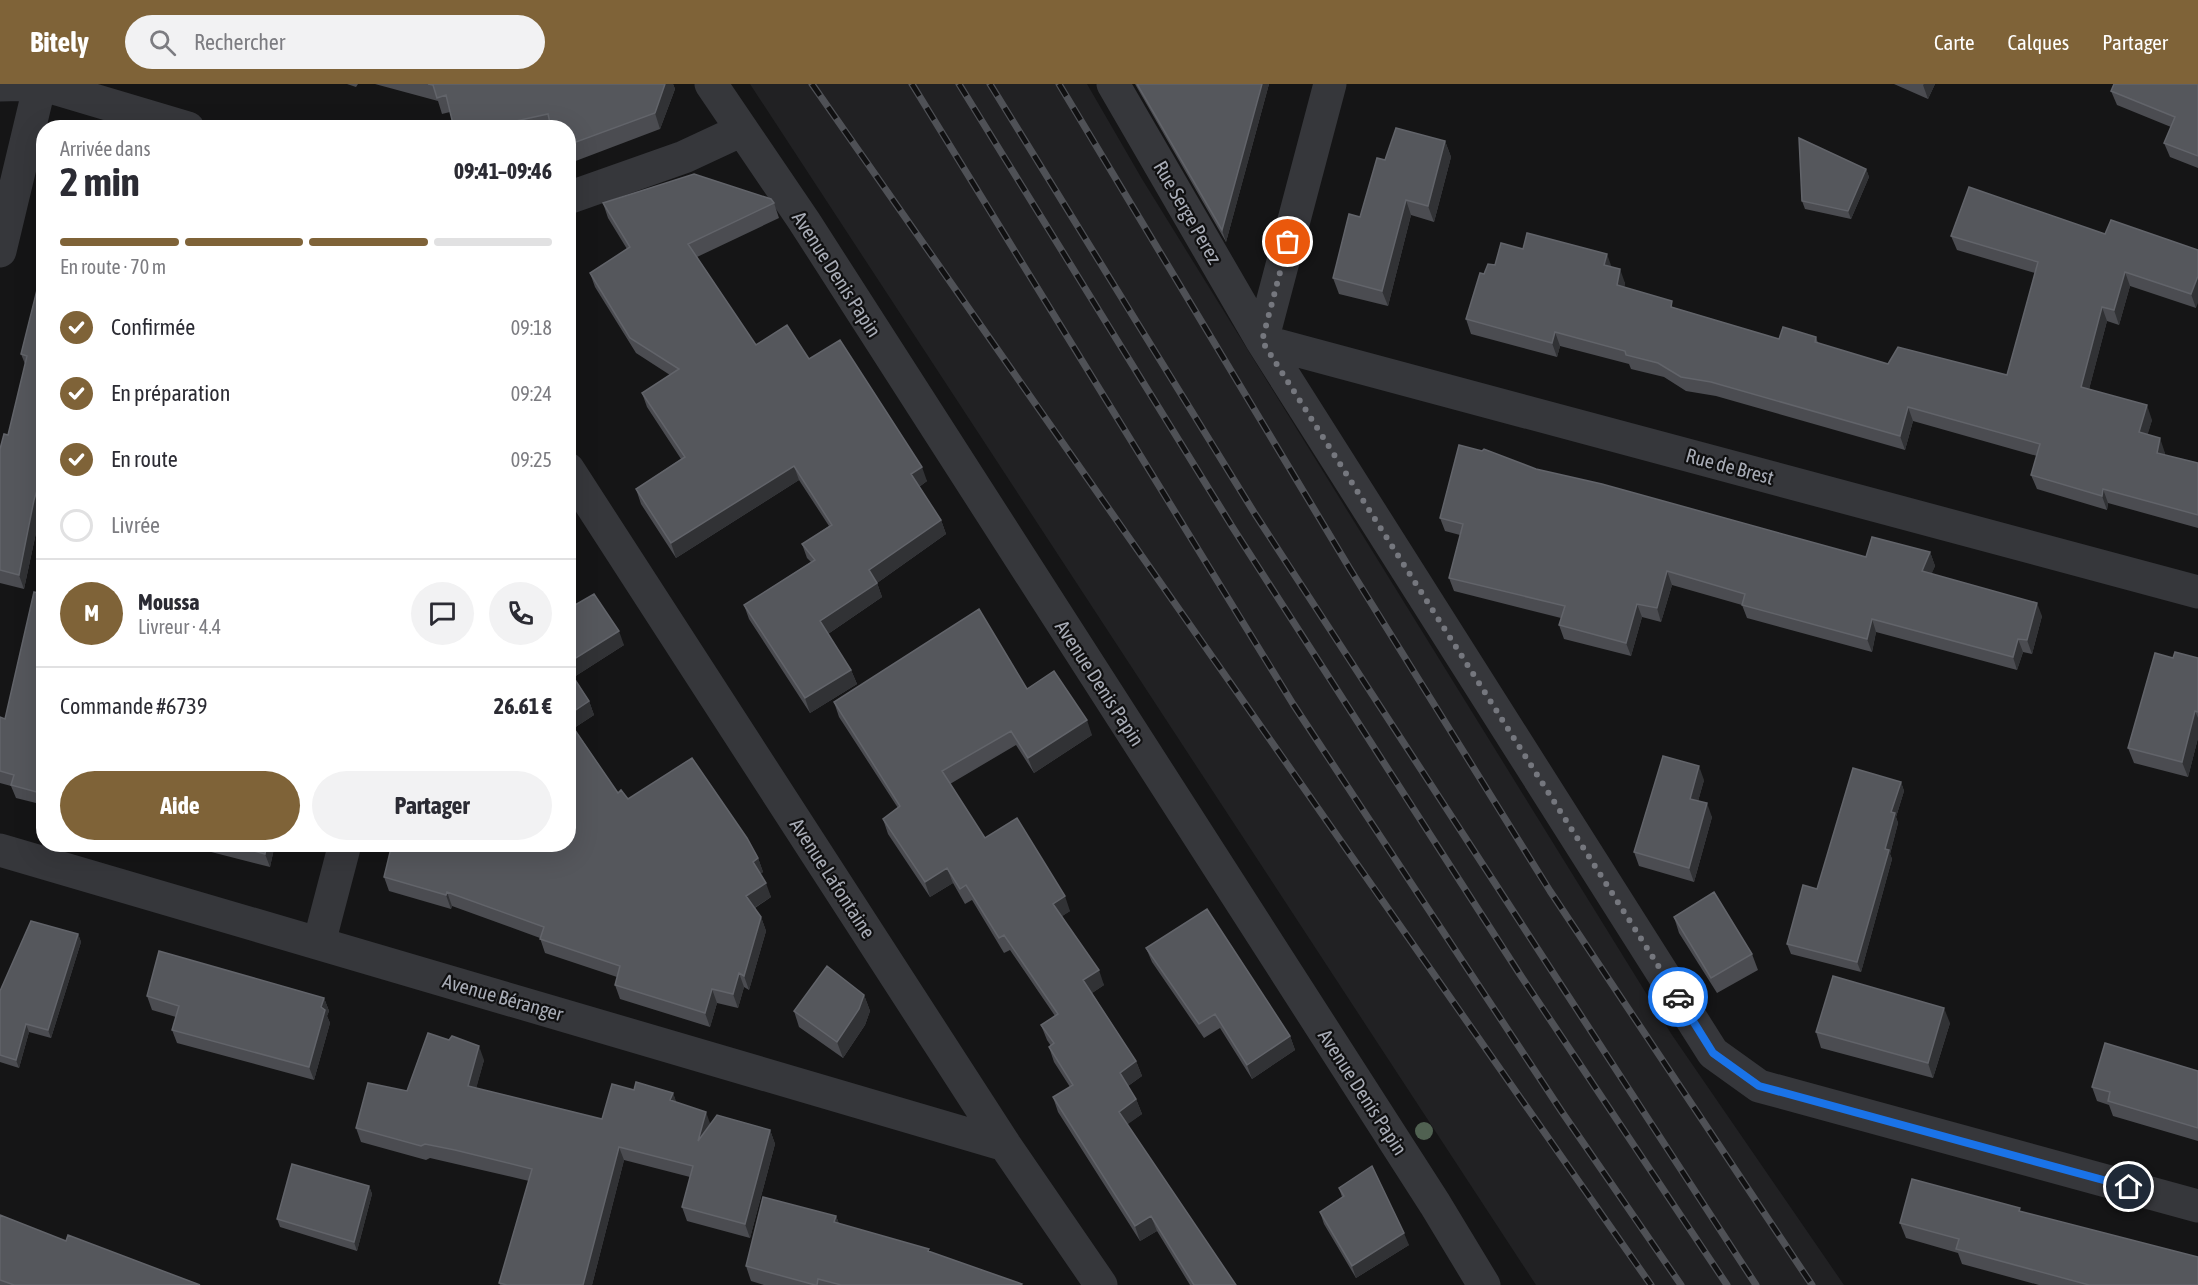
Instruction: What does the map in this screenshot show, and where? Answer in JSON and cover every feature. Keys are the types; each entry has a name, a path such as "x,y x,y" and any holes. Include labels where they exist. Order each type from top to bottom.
{"street":[{"path":"0,86 40,84 161,120"},
{"path":"0,251 40,84"},
{"name":"Avenue Denis Papin","path":"711,84 855,301 1435,1204 1484,1285"},
{"name":"Rue Serge Perez","path":"1113,84 1262,341 1713,1053 1759,1086 2198,1206"},
{"path":"1262,341 1329,84"},
{"path":"576,195 684,157 742,130"},
{"name":"Rue de Brest","path":"1262,341 2198,592"},
{"name":"Avenue Lafontaine","path":"576,481 1005,1145 1101,1285"},
{"name":"Avenue Béranger","path":"0,850 1005,1145"},
{"path":"319,943 343,852"}],"shaded area":[{"path":"750,84 1087,84 1142,179 1672,1035 1844,1285 1536,1285"}],"building":[{"path":"428,84 665,84 655,113 576,142 576,120 549,120 548,114 521,120 452,120 446,95 437,98 433,85"},
{"path":"1137,84 1262,84 1222,230"},
{"path":"2114,84 2198,84 2198,156 2164,143 2175,117 2111,91"},
{"path":"1396,128 1445,141 1428,206 1406,200 1382,291 1333,278 1349,214 1360,217 1377,158 1385,160"},
{"path":"1799,138 1866,169 1848,211 1802,201"},
{"path":"694,174 771,199 774,203 688,244 756,345 787,325 809,359 840,340 922,467 911,474 941,520 869,570 877,583 820,621 851,670 805,698 744,605 815,560 802,544 832,525 794,466 671,543 636,489 685,457 642,393 679,369 630,338 590,273 630,247 603,203"},
{"path":"1969,187 2105,234 2111,220 2198,250 2198,276 2191,294 2125,272 2114,310 2102,307 2081,387 2147,405 2139,432 2160,438 2157,453 2198,463 2198,515 2103,489 2102,496 2031,475 2040,444 1908,407 1900,436 1711,382 1681,377 1658,363 1626,355 1625,351 1555,332 1552,343 1466,319 1480,273 1484,274 1488,264 1495,265 1501,243 1523,249 1527,233 1607,254 1604,265 1620,269 1617,285 1672,301 1671,307 1779,339 1783,327 1816,337 1815,342 1888,364 1898,347 2007,375 2038,262 1951,236"},
{"path":"36,294 36,494 19,575 0,570 0,449 4,434 8,435 27,356 21,354"},
{"path":"1459,445 1482,451 1484,449 1536,469 1602,484 1866,557 1872,537 1930,552 1922,571 2037,603 2027,640 2018,639 2013,657 1872,619 1867,639 1742,605 1745,594 1667,571 1657,608 1637,604 1626,643 1559,625 1565,606 1449,578 1463,524 1440,518"},
{"path":"34,592 36,592 36,792 11,785 14,775 0,771 0,717 5,719"},
{"path":"594,594 619,631 576,658 576,604"},
{"path":"979,609 1027,689 1054,671 1087,720 1028,758 1011,731 942,771 985,838 1017,818 1065,896 1053,904 1099,970 1083,980 1136,1061 1120,1073 1136,1099 1119,1112 1236,1285 1194,1285 1151,1216 1135,1226 1053,1097 1073,1085 1049,1047 1054,1043 1041,1025 1058,1014 1004,935 999,938 966,885 960,889 947,868 925,882 883,819 900,806 834,702"},
{"path":"2175,652 2198,658 2198,712 2195,711 2182,762 2128,748 2155,653 2173,658"},
{"path":"576,681 589,701 576,710"},
{"path":"576,732 618,793 621,790 628,799 692,758 747,838 758,858 753,862 766,883 746,896 761,917 744,976 739,973 733,994 712,989 705,1013 615,985 620,966 540,939 544,927 447,892 446,895 384,877 390,852 576,852"},
{"path":"1663,756 1699,766 1690,799 1707,803 1689,868 1634,852"},
{"path":"1853,768 1901,782 1891,812 1895,813 1885,849 1889,850 1857,962 1787,944 1803,885 1817,889"},
{"path":"1714,892 1752,954 1711,978 1674,917"},
{"path":"1207,909 1290,1036 1247,1065 1215,1014 1199,1024 1146,948"},
{"path":"31,921 78,934 48,1030 26,1024 16,1060 0,1055 0,991"},
{"path":"159,951 324,998 321,1007 325,1010 309,1067 172,1030 179,1006 147,996"},
{"path":"827,966 864,995 859,1009 837,1042 794,1011"},
{"path":"1833,976 1944,1008 1928,1063 1816,1032"},
{"path":"428,1033 449,1040 452,1036 479,1046 468,1086 602,1119 612,1084 634,1090 636,1082 673,1093 670,1100 706,1112 698,1141 717,1115 770,1130 745,1224 682,1207 693,1166 619,1147 583,1285 507,1285 499,1283 532,1169 455,1150 425,1144 421,1146 356,1128 368,1083 407,1091"},
{"path":"2105,1043 2198,1071 2198,1128 2108,1101 2110,1092 2092,1087"},
{"path":"292,1164 369,1186 354,1242 277,1219"},
{"path":"1372,1166 1404,1233 1352,1266 1320,1212 1344,1196 1339,1188"},
{"path":"1912,1179 2020,1208 2019,1211 2198,1257 2198,1285 2089,1285 1956,1249 1959,1239 1900,1223"},
{"path":"763,1197 836,1216 834,1222 929,1249 928,1251 1022,1284 841,1285 818,1279 815,1285 746,1266"},
{"path":"0,1215 66,1241 68,1235 200,1285 14,1285 0,1280"}],"railway":[{"path":"812,84 1651,1285"},
{"path":"912,84 1293,704 1562,1112 1681,1285"},
{"path":"959,84 1233,528 1519,973 1727,1285"},
{"path":"990,84 1255,514 1756,1285"},
{"path":"1059,84 1350,569 1550,891 1812,1285"}],"way so far":[{"path":"1288,242 1262,341 1678,997"}],"route":[{"path":"1678,997 1713,1053 1759,1086 2129,1187"}]}
